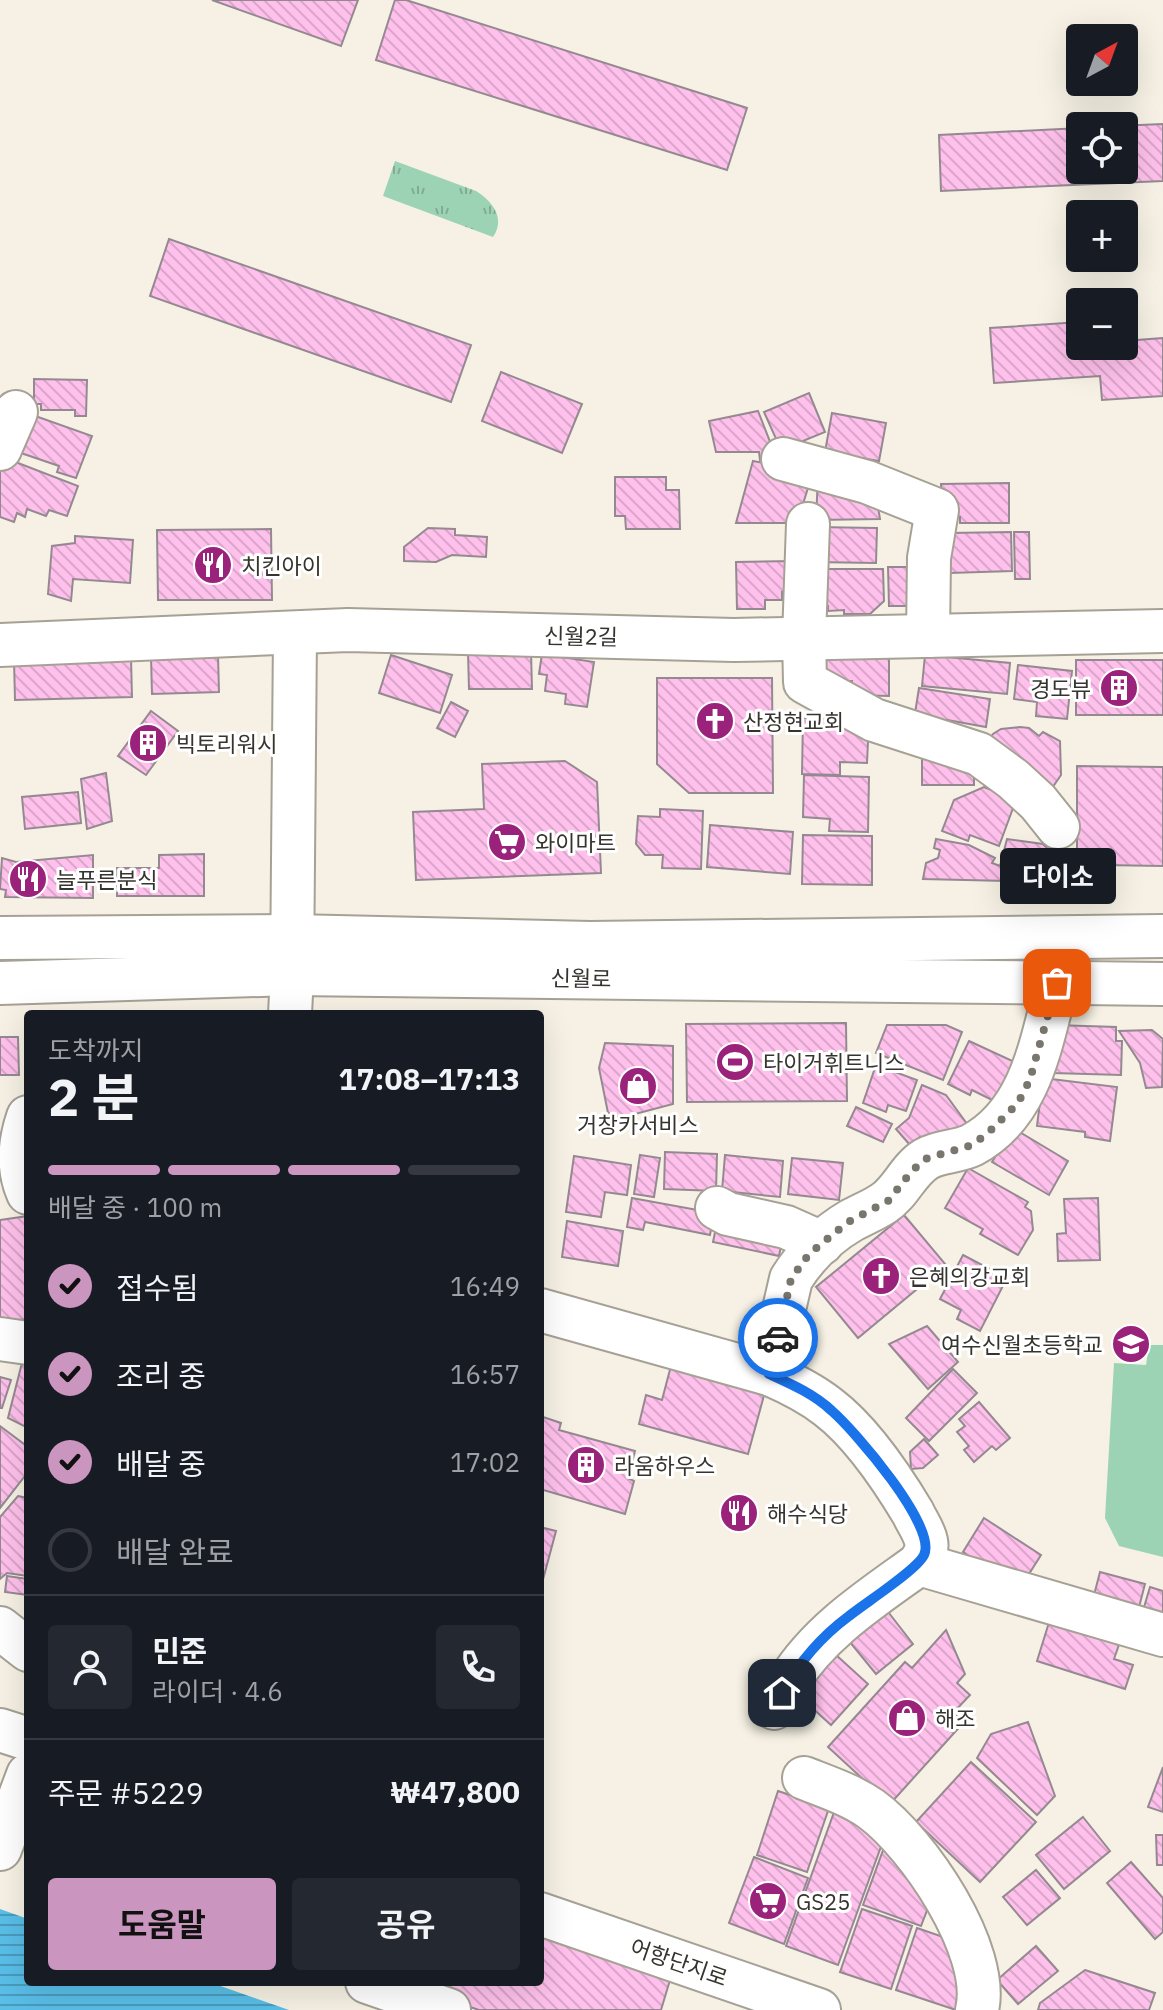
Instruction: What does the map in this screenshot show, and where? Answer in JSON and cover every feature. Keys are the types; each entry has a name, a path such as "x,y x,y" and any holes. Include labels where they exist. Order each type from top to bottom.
{"street":[{"path":"783,459 867,482 937,510 929,558 928,636"},
{"path":"808,524 805,682 874,720 979,754 1038,802 1058,827"},
{"name":"신월2길","path":"0,645 348,630 734,640 1163,631"},
{"path":"292,975 295,634"},
{"name":"신월로","path":"0,983 41,998 590,943 1163,936"},
{"name":"신월로","path":"0,938 292,975 1163,984"},
{"path":"769,1374 791,1279 809,1254 848,1222 888,1201 925,1159 972,1145 1004,1118 1022,1096 1030,1079 1057,983"},
{"path":"24,1130 20,1165 24,1184"},
{"path":"717,1208 728,1214 786,1227 822,1243"},
{"path":"544,1311 769,1374 801,1389 831,1409 877,1459 903,1497 923,1532 926,1550 919,1564 845,1619 814,1648 790,1679 774,1708"},
{"path":"0,1339 24,1342"},
{"path":"919,1564 1163,1635"},
{"path":"0,1628 24,1647"},
{"path":"0,1730 24,1738"},
{"path":"804,1778 843,1793 871,1809 897,1831 918,1856 953,1912 973,1957 980,1986 977,2010"},
{"path":"0,1849 24,1786"},
{"path":"0,1856 24,1865"},
{"name":"어항단지로","path":"544,1915 819,2010"},
{"path":"379,1986 449,2010"}],"green space":[{"path":"395,161 482,195 498,217 493,237 383,196"},
{"path":"1149,1345 1163,1345 1163,1557 1119,1546 1105,1518 1114,1363 1146,1365"}],"water":[{"path":"0,1909 24,1918 24,1986 220,1986 289,2010 0,2010"}],"building":[{"path":"212,0 358,0 341,46"},
{"path":"395,0 406,0 747,108 727,170 376,60"},
{"path":"1163,124 1163,181 1138,182 1138,125"},
{"path":"1066,129 1066,184 1096,184 941,191 939,135"},
{"path":"169,239 471,345 451,402 150,296"},
{"path":"1066,323 1066,360 1138,360 1138,340 1163,338 1163,396 1102,400 1100,376 994,383 990,328"},
{"path":"501,372 582,404 562,453 482,421"},
{"path":"34,379 87,380 86,416 75,416 75,410 41,410 41,404 34,404"},
{"path":"809,393 825,432 781,450 764,412"},
{"path":"758,411 776,457 760,460 759,452 716,452 709,421"},
{"path":"24,412 92,436 76,478 57,472 59,466 18,452"},
{"path":"832,413 886,423 879,461 825,452"},
{"path":"5,458 78,486 67,516 49,510 46,516 27,509 25,517 17,513 14,522 0,517 0,472"},
{"path":"753,461 813,472 797,523 736,523"},
{"path":"818,476 875,490 880,519 816,520"},
{"path":"615,477 666,477 666,490 679,490 680,529 626,529 625,516 615,516"},
{"path":"1009,483 1009,523 960,523 960,517 942,517 941,484"},
{"path":"815,527 877,528 876,563 814,562"},
{"path":"428,528 455,529 455,535 487,537 486,557 452,555 436,562 404,561 404,547"},
{"path":"271,529 272,600 158,600 157,530"},
{"path":"1011,532 1012,571 950,573 949,533"},
{"path":"1014,532 1029,532 1030,579 1015,579"},
{"path":"75,536 133,540 130,583 73,579 71,601 48,594 52,546 75,543"},
{"path":"793,561 793,591 782,592 782,600 765,600 765,609 737,609 736,562"},
{"path":"888,567 923,567 924,606 889,606"},
{"path":"815,569 883,569 884,601 870,614 844,614 844,610 828,611 828,606 815,605"},
{"path":"819,651 889,653 889,696 851,695 852,681 828,681"},
{"path":"468,652 531,652 532,689 469,689"},
{"path":"542,654 594,662 587,707 565,704 566,694 545,691 547,675 539,674"},
{"path":"218,655 219,692 152,694 151,657"},
{"path":"391,655 452,675 440,713 379,693"},
{"path":"925,655 1010,663 1007,694 922,686"},
{"path":"131,658 132,697 15,700 14,660"},
{"name":"경도뷰","path":"1076,660 1163,660 1163,715 1076,715"},
{"path":"1018,665 1072,671 1067,719 1036,716 1037,702 1014,699"},
{"name":"산정현교회","path":"657,678 772,678 773,793 689,793 657,764"},
{"path":"919,688 990,699 986,727 947,720 945,731 913,726"},
{"path":"451,702 468,711 455,737 437,728"},
{"name":"빅토리워시","path":"151,711 178,731 146,775 118,756"},
{"path":"803,718 869,720 867,763 840,762 840,775 802,774"},
{"path":"1029,728 1039,736 1043,732 1060,741 1061,775 1050,791 987,742 1001,729"},
{"path":"974,757 974,785 922,785 922,758"},
{"name":"와이마트","path":"565,761 597,782 601,873 416,880 413,812 484,809 482,764"},
{"path":"1077,766 1163,767 1163,866 1102,865 1103,875 1077,875"},
{"path":"106,773 112,821 87,829 81,779"},
{"path":"804,775 869,777 868,832 829,831 830,819 803,817"},
{"path":"984,787 1016,800 999,846 970,835 968,841 942,831 954,800"},
{"path":"78,792 81,823 25,829 22,797"},
{"path":"660,809 703,811 701,869 662,868 663,855 645,855 636,844 638,816 660,817"},
{"path":"710,825 793,832 790,874 707,867"},
{"path":"803,835 872,836 872,885 802,884"},
{"path":"936,839 969,845 995,858 992,863 1000,866 1007,839 1043,844 1054,855 1056,868 1050,882 923,879 926,863 938,858 940,850 934,848"},
{"path":"204,854 204,896 117,896 117,868 159,868 159,855"},
{"path":"93,855 93,898 5,897 6,890 0,889 2,858 16,862"},
{"path":"846,1023 847,1101 687,1102 686,1024"},
{"path":"887,1025 946,1025 962,1032 943,1080 876,1053"},
{"path":"1055,1025 1116,1027 1116,1041 1122,1041 1121,1075 1053,1073"},
{"path":"1152,1030 1163,1039 1162,1087 1146,1088 1140,1063 1119,1031"},
{"path":"0,1037 18,1037 19,1075 0,1075"},
{"path":"969,1041 1023,1066 998,1103 972,1090 970,1095 948,1084"},
{"name":"거창카서비스","path":"605,1043 673,1046 673,1104 620,1118 608,1113 599,1068"},
{"path":"876,1065 917,1080 906,1111 888,1105 886,1112 863,1103"},
{"path":"1043,1078 1117,1087 1110,1141 1085,1137 1085,1132 1037,1126"},
{"path":"922,1085 946,1095 970,1128 926,1144 920,1137 910,1145 896,1129 909,1118"},
{"path":"856,1107 892,1124 883,1142 847,1126"},
{"path":"1013,1128 1068,1161 1049,1195 992,1162"},
{"path":"665,1152 717,1154 716,1191 664,1189"},
{"path":"640,1155 660,1158 654,1197 634,1194"},
{"path":"725,1155 783,1161 780,1197 722,1191"},
{"path":"574,1156 631,1165 627,1195 605,1192 601,1217 566,1212"},
{"path":"792,1158 843,1163 839,1200 788,1194"},
{"path":"968,1168 1028,1202 1025,1207 1031,1211 1033,1230 1018,1255 980,1234 983,1229 945,1208"},
{"path":"632,1198 714,1213 710,1235 645,1222 643,1230 627,1227"},
{"path":"1098,1198 1100,1260 1058,1261 1057,1234 1066,1233 1064,1199"},
{"name":"은혜의강교회","path":"904,1215 946,1265 858,1338 816,1287"},
{"path":"24,1217 24,1319 0,1322 0,1220"},
{"path":"718,1218 784,1231 779,1256 713,1242"},
{"path":"567,1221 623,1231 618,1266 562,1257"},
{"path":"963,1255 1007,1278 980,1331 957,1319 961,1310 940,1299"},
{"path":"927,1326 958,1362 928,1389 889,1344"},
{"path":"24,1355 24,1426 8,1418"},
{"path":"672,1362 766,1388 748,1454 639,1424 646,1395 662,1400"},
{"path":"953,1369 977,1393 929,1441 906,1418"},
{"path":"0,1377 11,1380 2,1408 0,1408"},
{"path":"979,1402 1010,1438 996,1450 992,1446 974,1462 964,1450 969,1446 957,1432 965,1426 959,1419"},
{"name":"라움하우스","path":"544,1417 561,1423 559,1430 635,1451 628,1478 634,1481 625,1514 544,1490"},
{"path":"0,1426 24,1444 24,1477 0,1508"},
{"path":"924,1439 938,1455 923,1468 911,1469 910,1452"},
{"path":"18,1496 24,1497 24,1575 7,1573 0,1579 0,1517"},
{"path":"984,1518 1041,1555 1020,1588 963,1552"},
{"path":"544,1528 556,1531 544,1576"},
{"path":"1100,1572 1145,1584 1138,1611 1093,1599"},
{"path":"7,1576 24,1578 24,1594 5,1592"},
{"path":"1150,1587 1163,1591 1163,1619 1142,1614"},
{"path":"882,1604 913,1644 876,1674 844,1635"},
{"path":"1051,1616 1121,1639 1114,1659 1133,1665 1125,1689 1037,1661"},
{"name":"해조","path":"946,1630 965,1674 957,1683 970,1695 953,1713 964,1722 890,1804 828,1747 905,1662 912,1668"},
{"path":"835,1654 868,1684 831,1725 798,1695"},
{"path":"1028,1722 1055,1796 1037,1815 977,1758 991,1734"},
{"path":"971,1762 1036,1822 980,1882 916,1822"},
{"path":"1163,1767 1163,1812 1148,1807"},
{"path":"778,1791 829,1808 807,1872 757,1855"},
{"path":"837,1804 887,1830 838,1965 786,1946"},
{"path":"1083,1817 1110,1851 1064,1889 1036,1855"},
{"path":"889,1834 931,1900 921,1926 863,1905"},
{"path":"1156,1835 1163,1835 1163,1865 1157,1865"},
{"path":"754,1857 808,1878 784,1944 729,1923"},
{"path":"1131,1862 1163,1898 1163,1932 1155,1939 1107,1883"},
{"path":"1036,1870 1060,1898 1027,1925 1003,1897"},
{"path":"862,1909 912,1926 891,1989 840,1972"},
{"path":"917,1928 952,1940 967,1976 956,2010 896,1990"},
{"path":"544,1937 670,1980 661,2010 479,2010 407,1986 544,1986"},
{"path":"1036,1946 1058,1971 1018,2004 997,1980"},
{"path":"1085,1970 1155,1993 1149,2010 1038,2010 1040,2003"}],"way so far":[{"path":"778,1338 791,1279 809,1254 848,1222 888,1201 925,1159 972,1145 1013,1108 1030,1079 1057,983"}],"place":[{"name":"치킨아이","path":"213,565"},
{"name":"경도뷰","path":"1119,688"},
{"name":"산정현교회","path":"715,721"},
{"name":"빅토리워시","path":"148,743"},
{"name":"와이마트","path":"507,842"},
{"name":"늘푸른분식","path":"28,879"},
{"name":"다이소","path":"1057,983"},
{"name":"타이거휘트니스","path":"735,1062"},
{"name":"거창카서비스","path":"638,1086"},
{"name":"은혜의강교회","path":"881,1276"},
{"name":"여수신월초등학교","path":"1131,1344"},
{"name":"라움하우스","path":"586,1465"},
{"name":"해수식당","path":"739,1513"},
{"name":"해조","path":"907,1718"},
{"name":"GS25","path":"768,1901"}],"route":[{"path":"778,1338 769,1374 801,1389 831,1409 851,1430 895,1485 926,1541 926,1550 919,1564 845,1619 814,1648 782,1693"}]}
